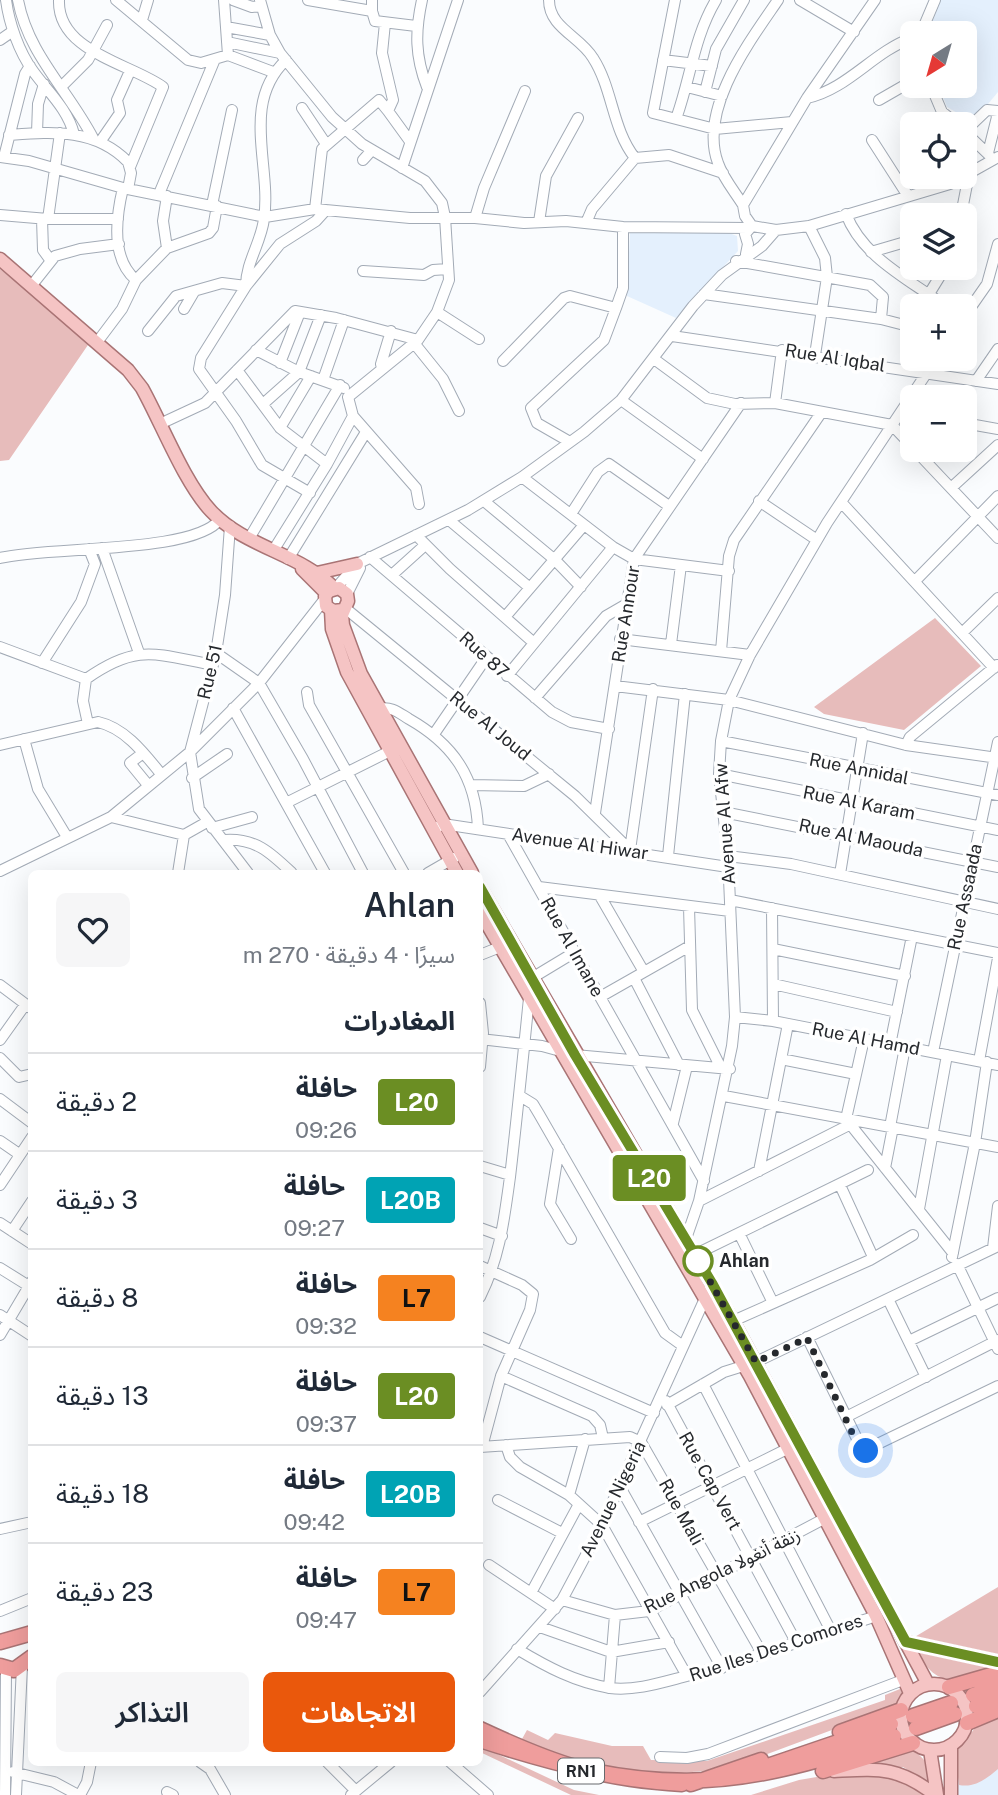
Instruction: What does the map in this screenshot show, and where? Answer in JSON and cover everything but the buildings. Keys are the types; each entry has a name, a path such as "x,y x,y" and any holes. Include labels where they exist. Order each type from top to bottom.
{"highway":[{"path":"4,1640 28,1634"},
{"path":"2,1668 27,1661 26,1646 4,1640"},
{"path":"949,1687 998,1673"},
{"path":"998,1686 974,1701 998,1698"},
{"path":"691,1784 910,1718 998,1710"},
{"name":"RN1","path":"483,1730 583,1772 634,1781 691,1784 765,1768 893,1730 795,1770 722,1788 655,1793 605,1787 549,1771 483,1741"},
{"path":"722,1788 760,1788 913,1743"}],"main road":[{"path":"0,259 98,341 128,370 162,423 210,511 274,551 317,573 335,600 352,653 438,827 449,861 455,870"},
{"path":"317,573 364,561"},
{"path":"293,562 335,600 339,654 390,751 438,827 461,854 470,870"},
{"path":"483,893 526,981 529,999 704,1300 750,1363 837,1513 928,1684"},
{"path":"483,917 500,947 575,1055 733,1321 787,1449 876,1616 910,1693 910,1718 902,1728 913,1743 930,1751 951,1746 964,1732 958,1713 964,1702 949,1687 928,1684 910,1693"},
{"path":"906,1642 998,1662"},
{"path":"951,1746 951,1795"},
{"path":"930,1751 936,1795"},
{"path":"820,1772 892,1770 911,1777 936,1795"}],"street":[{"path":"6,0 13,30 30,66 58,101 74,134"},
{"path":"19,0 26,35 97,140"},
{"path":"59,0 67,25 94,52 163,87 130,167 118,219 119,244 124,267 136,280"},
{"path":"116,0 188,60 201,64 228,55 274,72"},
{"path":"142,20 148,0"},
{"path":"224,0 228,55"},
{"path":"233,0 252,7 261,3 270,35 283,57 343,128 350,141 372,150 429,185 442,203 449,281 438,312 416,341 350,392 348,404 366,432 416,488 419,504"},
{"path":"308,0 372,5 373,21 416,26"},
{"path":"422,0 416,26 417,55 427,87"},
{"path":"402,168 458,0"},
{"path":"549,0 556,23 578,38 601,71 620,132 635,158"},
{"path":"675,0 652,110 654,113 677,116 715,129 792,122"},
{"path":"677,116 702,24 716,0"},
{"path":"705,92 716,49 744,0"},
{"path":"756,236 745,216 743,205 723,173 715,151 715,129 722,96 744,47 778,0"},
{"path":"800,0 854,32"},
{"path":"743,205 807,98 875,0"},
{"path":"927,21 935,0"},
{"path":"385,23 382,53 393,93 393,104 388,111"},
{"path":"62,86 83,68 107,25"},
{"path":"226,27 270,35"},
{"path":"0,40 13,30"},
{"path":"228,42 283,57"},
{"path":"807,98 834,89 880,54 900,44"},
{"path":"246,286 246,275 265,217 260,128 274,72 283,57"},
{"path":"167,248 163,195 215,59"},
{"path":"663,60 712,66"},
{"path":"30,66 2,157 126,189 265,217 321,210 410,218 586,223 623,228 733,229 756,236 809,226 932,189"},
{"path":"97,140 120,113 117,100 130,71"},
{"path":"37,134 38,104 44,84"},
{"path":"687,87 722,96"},
{"path":"879,100 900,88"},
{"path":"475,218 484,188 526,91"},
{"path":"310,493 262,465 199,369 199,364 246,286 280,244 316,221 321,210 319,155 326,144 379,100 393,93"},
{"path":"379,100 410,140"},
{"path":"302,108 326,144"},
{"path":"98,341 122,309 136,280 167,248 209,233 213,228 214,206 232,110"},
{"path":"977,119 987,110 998,112 992,157 977,168"},
{"path":"538,222 546,176 578,118"},
{"path":"9,135 60,133 97,140 122,156 130,167"},
{"path":"51,261 43,250 45,219 60,133"},
{"path":"872,140 908,196"},
{"path":"977,143 992,157"},
{"path":"363,160 372,150"},
{"path":"586,223 592,209 635,158 668,155 723,173"},
{"path":"846,214 854,234 871,252 929,294 938,280"},
{"path":"0,215 45,219 118,219"},
{"path":"809,226 825,258 827,277 815,355"},
{"path":"570,442 537,423 531,408 604,340 623,288 623,228"},
{"path":"0,872 111,817 190,752 259,684 313,618 335,600 364,561 484,501 570,442 621,400 704,293 756,236"},
{"path":"32,285 55,257 80,249 119,244"},
{"path":"871,252 900,244"},
{"path":"977,298 987,284 998,244"},
{"path":"736,261 859,281 877,289 883,297 881,319"},
{"path":"363,271 424,275 448,270"},
{"path":"148,331 176,296 222,283 246,286"},
{"path":"184,309 194,292"},
{"path":"704,293 900,324"},
{"path":"503,361 564,298 570,296 615,308"},
{"path":"162,423 205,403 286,316 300,312 391,331 416,341 443,379 459,411"},
{"path":"281,363 300,312"},
{"path":"438,312 479,339"},
{"path":"263,404 299,372 321,315"},
{"path":"323,380 344,320"},
{"path":"382,368 381,363 391,331"},
{"name":"Rue Al Iqbal","path":"672,336 782,350 998,384"},
{"path":"976,381 998,349"},
{"path":"256,350 299,372 340,385 350,392"},
{"path":"775,403 782,350"},
{"path":"654,359 707,398 741,403 775,403 891,425 900,434"},
{"path":"237,370 280,428 327,464"},
{"name":"Avenue Al Afw","path":"681,1258 699,1201 724,1096 725,1069 735,1017 728,862 719,774 720,741 729,700 750,655 817,540 928,371"},
{"path":"280,428 311,376"},
{"path":"250,537 340,385"},
{"path":"621,400 703,459"},
{"name":"Rue Annour","path":"595,813 634,559 741,403"},
{"path":"720,651 734,540 821,413"},
{"path":"274,551 327,464 353,415"},
{"path":"977,425 998,429"},
{"path":"293,562 366,432"},
{"path":"951,488 998,445"},
{"path":"926,462 998,538"},
{"path":"571,514 598,472 609,464 669,506"},
{"path":"522,477 613,547 634,559 729,571"},
{"path":"916,580 998,496"},
{"path":"484,501 555,560 581,587"},
{"path":"759,501 817,540"},
{"path":"841,502 916,580 962,634 996,666 909,737 906,745"},
{"path":"449,520 530,588"},
{"path":"0,558 27,553 167,541 225,522"},
{"name":"Rue 51","path":"207,822 192,778 190,752 216,653 225,595 225,522"},
{"path":"505,617 584,525"},
{"path":"416,535 424,546 534,643"},
{"path":"393,575 424,546"},
{"path":"507,676 613,547"},
{"path":"102,548 139,653"},
{"path":"42,663 81,601 95,565 89,549"},
{"name":"Rue 87","path":"364,561 393,575 535,698 571,722 609,729"},
{"path":"671,644 681,565"},
{"path":"962,634 998,598"},
{"name":"Rue Al Joud","path":"335,600 549,774 595,813 630,850"},
{"path":"535,698 607,616 625,604"},
{"path":"620,639 750,655"},
{"path":"0,648 86,679"},
{"path":"86,679 123,657 139,653 213,665"},
{"path":"216,653 259,684 361,870"},
{"path":"434,734 456,698 486,658"},
{"path":"86,679 83,701 88,724"},
{"path":"615,686 729,700 906,745 996,758"},
{"path":"630,850 653,689"},
{"path":"307,691 309,705 402,870"},
{"path":"668,856 685,694"},
{"path":"233,708 323,870"},
{"path":"379,709 391,708 434,734 471,785 478,829"},
{"path":"0,745 88,724 108,724 143,753 161,774"},
{"path":"839,874 863,733"},
{"path":"24,739 38,789 66,837"},
{"name":"Rue Annidal","path":"720,741 858,770 998,795"},
{"name":"Rue Assaada","path":"933,1052 998,742"},
{"path":"286,803 390,751"},
{"path":"143,753 130,763 148,785"},
{"path":"192,778 227,754"},
{"path":"471,785 524,786 549,774"},
{"name":"Rue Al Karam","path":"719,774 998,831"},
{"name":"Rue Al Maouda","path":"723,812 998,867"},
{"path":"111,817 184,835 207,822 252,817"},
{"path":"207,822 225,840 246,870"},
{"name":"Avenue Al Hiwar","path":"438,827 478,829 668,856 839,874 998,909"},
{"name":"Rue Al Imane","path":"508,834 704,1181"},
{"path":"178,870 184,835"},
{"path":"225,840 241,839 260,845 287,870"},
{"path":"433,870 461,854"},
{"path":"539,887 689,907 772,908 998,956 975,1143 953,1252 954,1266 997,1343 846,1417"},
{"path":"600,896 644,972"},
{"path":"689,907 688,947 694,1016 725,1069"},
{"path":"772,908 773,1021"},
{"path":"890,1045 912,936"},
{"path":"483,954 500,947"},
{"path":"600,997 688,947"},
{"path":"773,949 905,976"},
{"path":"526,981 575,952"},
{"path":"634,978 683,1065 673,1123"},
{"path":"773,984 897,1012"},
{"path":"0,985 28,1007 0,1040"},
{"path":"483,1290 502,1236 529,999"},
{"name":"Rue Al Hamd","path":"735,1017 773,1021 998,1065"},
{"path":"759,1171 788,1024"},
{"path":"483,1039 524,1044 575,1055 725,1069"},
{"path":"864,1039 848,1122 953,1252"},
{"path":"886,1168 905,1047"},
{"path":"919,1209 947,1055"},
{"path":"0,1058 19,1077 28,1075"},
{"path":"781,1059 856,1074"},
{"path":"520,1096 533,1104 662,1329 670,1339 683,1346"},
{"path":"724,1096 848,1122 891,1127 998,1147"},
{"path":"0,1099 28,1120"},
{"path":"699,1201 848,1122"},
{"path":"0,1141 19,1154"},
{"path":"0,1185 28,1142"},
{"path":"559,1148 550,1204 571,1238"},
{"path":"483,1167 510,1175"},
{"path":"681,1258 695,1255 740,1235 868,1170"},
{"path":"840,1185 873,1257"},
{"path":"12,1231 28,1206"},
{"path":"665,1400 807,1338 995,1247 998,1206"},
{"path":"0,1223 28,1241"},
{"path":"483,1229 502,1236"},
{"path":"733,1321 873,1257 913,1234"},
{"path":"740,1235 773,1303"},
{"path":"0,1268 28,1283"},
{"path":"483,1268 522,1285 533,1294 530,1310 500,1377 483,1440"},
{"name":"Avenue Nigeria","path":"483,1689 562,1600 602,1525 654,1413 665,1400 683,1346 712,1283"},
{"path":"0,1335 4,1317 28,1289"},
{"path":"909,1341 998,1298"},
{"path":"888,1299 926,1377"},
{"path":"4,1317 28,1333"},
{"path":"807,1338 859,1447 866,1451 998,1386"},
{"path":"483,1340 510,1353 552,1366 654,1413"},
{"path":"500,1377 592,1416 600,1425 603,1438"},
{"path":"703,1384 831,1631"},
{"name":"Rue Cap Vert","path":"665,1400 796,1642"},
{"path":"483,1447 630,1437 641,1442"},
{"path":"569,1495 585,1439"},
{"name":"Rue Mali","path":"641,1442 763,1655"},
{"path":"506,1445 510,1457 520,1466 569,1495 602,1525 687,1676"},
{"path":"639,1522 787,1449"},
{"path":"620,1487 722,1668"},
{"path":"498,1500 562,1533"},
{"path":"531,1593 579,1504"},
{"name":"Rue Angola زنقة أنغولا","path":"562,1600 615,1615 649,1611 715,1574 837,1513"},
{"path":"1,1527 28,1522"},
{"path":"489,1565 555,1609"},
{"path":"0,1611 28,1600"},
{"path":"609,1688 615,1615"},
{"name":"Rue Iles Des Comores","path":"517,1649 570,1678 609,1688 652,1685 722,1668 876,1616"},
{"path":"540,1627 611,1652 669,1642"},
{"path":"16,1795 27,1661"},
{"path":"2,1668 5,1795"},
{"path":"660,1758 687,1758 708,1754 903,1679"},
{"path":"5,1771 54,1782 79,1795 87,1782 90,1766"},
{"path":"206,1766 211,1769 225,1795"},
{"path":"330,1766 354,1793 386,1766"},
{"path":"455,1766 488,1795"}],"shaded area":[{"path":"938,0 998,0 998,92 977,117 977,112 956,112 947,107 944,98 977,98 977,21 931,21"},
{"path":"630,232 729,233 737,236 738,251 676,318 627,296"},
{"path":"0,269 90,342 9,460 0,461"},
{"path":"935,618 981,666 904,730 824,714 814,707"},
{"path":"998,1587 998,1669 968,1678 945,1679 936,1675 920,1655 913,1638"},
{"path":"900,1689 903,1694 900,1702 883,1711 746,1762 712,1770 652,1776 578,1764 522,1739 527,1730 548,1740 555,1733 612,1746 643,1746 651,1760 707,1761 885,1700 885,1695"},
{"path":"998,1715 998,1769 975,1784 959,1785 955,1753 979,1723"},
{"path":"998,1742 998,1795 958,1795 954,1769"},
{"path":"483,1747 574,1790 599,1795 571,1795 483,1753"},
{"path":"911,1750 921,1756 926,1764 931,1784 903,1767 837,1767"},
{"path":"852,1771 893,1772 932,1795 751,1795 799,1780"}],"tunnel":[{"path":"951,1703 973,1695"},
{"path":"894,1736 916,1728"}],"bus line":[{"name":"L20","path":"483,892 575,1055 712,1283 906,1642 920,1648 998,1662"}],"place":[{"name":"Ahlan","path":"698,1261"}],"route":[{"path":"698,1261 695,1255 756,1362 807,1338 858,1445 861,1450 866,1451"}]}
